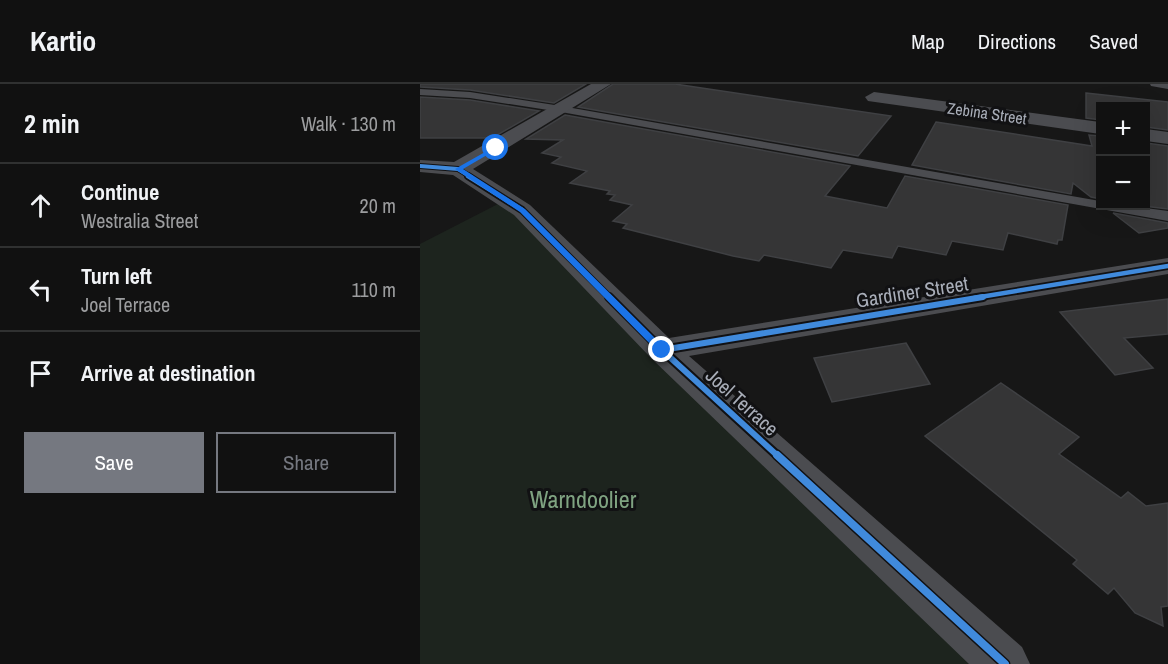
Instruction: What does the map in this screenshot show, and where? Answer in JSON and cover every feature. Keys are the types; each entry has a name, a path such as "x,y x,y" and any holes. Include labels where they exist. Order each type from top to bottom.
{"street":[{"path":"458,169 603,84"},
{"name":"Zebina Street","path":"874,97 1096,127"},
{"path":"1150,136 1168,138"},
{"name":"Joel Terrace","path":"420,166 458,169 522,210 662,350 1005,664"},
{"name":"Gardiner Street","path":"662,350 1168,266"}],"lane":[{"path":"1155,84 1168,86"},
{"path":"420,92 470,95 561,109 1096,204"},
{"path":"1131,210 1168,216"}],"green space":[{"name":"Warndoolier","path":"491,188 1005,664 420,664 420,244 498,204"}],"building":[{"path":"420,84 586,84 554,103 470,90 420,87"},
{"path":"613,84 675,84 891,116 858,156 578,107"},
{"path":"1086,93 1168,102 1168,130 1150,128 1150,102 1096,102 1096,119 1086,118"},
{"path":"420,97 470,100 539,111 492,138 420,138"},
{"path":"565,115 850,166 825,196 887,208 905,176 1068,205 1062,240 1058,240 1057,244 1008,233 1003,250 952,241 946,255 898,246 892,258 843,250 831,268 764,255 759,261 733,256 623,228 627,224 613,221 632,205 610,200 615,195 607,194 610,191 570,183 587,171 552,163 561,157 542,153 563,140 526,139"},
{"path":"936,122 1092,146 1089,135 1096,136 1096,198 1091,197 1073,183 1071,194 912,165"},
{"path":"1150,144 1168,146 1168,209 1150,207"},
{"path":"1113,213 1168,223 1168,228 1139,233"},
{"path":"1168,299 1168,334 1124,338 1153,368 1115,375 1060,312"},
{"path":"906,343 930,384 832,402 814,358"},
{"path":"1001,383 1079,437 1059,454 1121,498 1128,492 1146,506 1168,503 1168,606 1161,607 1163,626 1135,613 1114,588 1108,594 1073,564 1077,560 925,436"}],"cycle path":[{"path":"420,166 458,169 522,210 662,350 1005,664"},
{"path":"662,350 1168,266"}],"route":[{"path":"496,148 458,169 491,188 522,210 662,350"}]}
